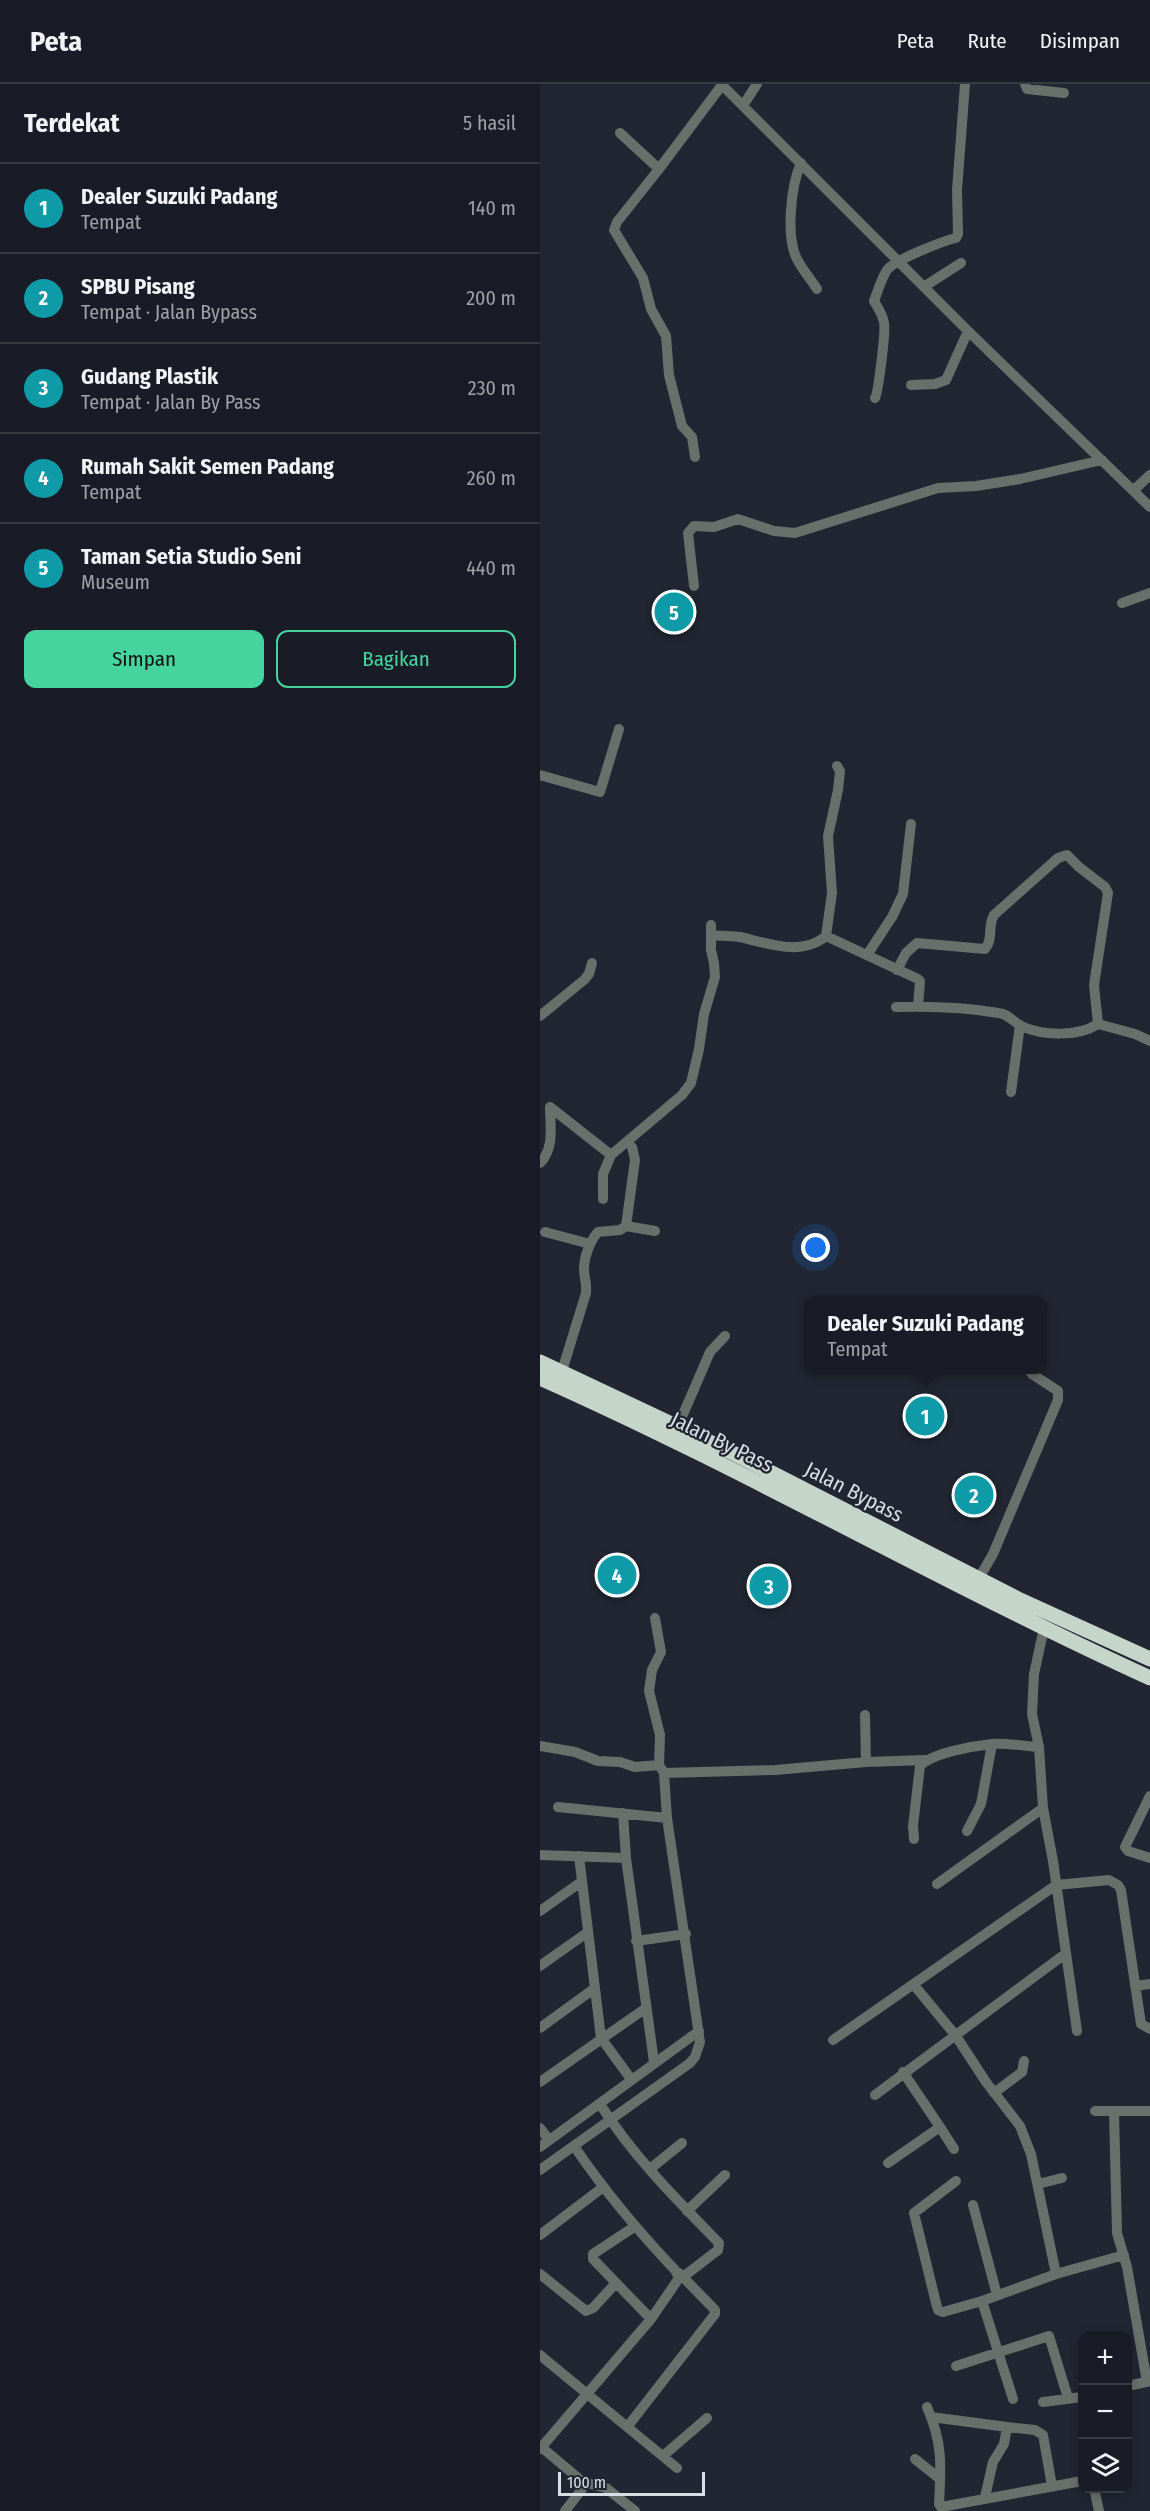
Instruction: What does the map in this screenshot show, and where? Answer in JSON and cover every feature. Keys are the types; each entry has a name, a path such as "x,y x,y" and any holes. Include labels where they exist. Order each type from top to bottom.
{"highway":[{"name":"Jalan Bypass","path":"540,1362 685,1430 978,1580 1150,1659"},
{"name":"Jalan By Pass","path":"540,1378 684,1447 1044,1628"},
{"path":"684,1447 685,1430"},
{"path":"1044,1628 1150,1678"}],"street":[{"path":"695,458 692,437 682,426 670,381 666,336 651,309 643,278 614,230 617,222 659,170 722,84 968,331 1150,507"},
{"path":"744,104 757,84"},
{"path":"875,398 878,394 878,377 885,329 883,318 874,301 885,272 899,261 957,237 957,190 964,84"},
{"path":"1024,84 1027,89 1064,93"},
{"path":"620,133 659,170"},
{"path":"801,163 793,190 793,250 817,289"},
{"path":"925,286 961,262"},
{"path":"911,385 935,384 946,380 968,331"},
{"path":"694,586 688,532 694,526 714,527 738,519 774,531 795,533 938,488 976,486 1020,479 1102,460"},
{"path":"1134,490 1150,475"},
{"path":"1122,603 1150,593"},
{"path":"540,775 600,792 618,729"},
{"path":"603,1199 603,1174 611,1155 688,1089 699,1049 704,1014 715,977 711,930 776,947 819,942 826,936 832,893 828,836 838,790 840,771 837,766"},
{"path":"867,955 892,917 903,894 911,824"},
{"path":"897,970 906,953 917,943 985,949 989,944 990,922 994,915 1058,858 1067,855 1105,887 1108,893 1094,985 1098,1024"},
{"path":"826,936 920,981 918,1006"},
{"path":"540,1016 590,974 592,963"},
{"path":"896,1007 956,1007 1002,1013 1010,1015 1020,1025 1052,1033 1087,1031 1098,1024 1135,1034 1150,1041"},
{"path":"1011,1092 1020,1025"},
{"path":"540,1163 550,1146 550,1107 611,1155"},
{"path":"562,1371 586,1293 585,1265 590,1244 598,1232 622,1230 626,1226 635,1160 632,1147"},
{"path":"626,1226 655,1231"},
{"path":"544,1232 590,1244"},
{"path":"685,1430 710,1352 725,1336"},
{"path":"978,1580 993,1554 1058,1400 1058,1391 1032,1374"},
{"path":"540,2170 690,2063 698,2049 699,2031 667,1818 660,1735 649,1691 652,1670 662,1652 655,1618"},
{"path":"1044,1628 1032,1693 1032,1714 1039,1747 1043,1808 1077,2031"},
{"path":"865,1715 866,1762"},
{"path":"540,1746 575,1752 598,1761 620,1762 635,1767 775,1770 866,1762 926,1760 992,1744 1039,1747"},
{"path":"967,1831 981,1804 992,1744"},
{"path":"914,1839 913,1826 920,1766 926,1760"},
{"path":"1150,1796 1125,1847 1128,1851 1150,1858"},
{"path":"558,1807 667,1818"},
{"path":"938,1884 1043,1808"},
{"path":"623,1813 636,1941 654,2062"},
{"path":"540,1855 626,1858"},
{"path":"579,1856 601,2038 631,2079"},
{"path":"834,2040 1056,1885 1109,1880 1118,1885 1121,1890 1141,2024 1150,2029"},
{"path":"540,1911 581,1882"},
{"path":"540,1966 588,1932"},
{"path":"636,1941 686,1934"},
{"path":"875,2095 1065,1954"},
{"path":"1135,1986 1150,1984"},
{"path":"914,1985 956,2036 994,2093 1020,2126 1031,2154 1056,2274"},
{"path":"540,2028 595,1988"},
{"path":"540,2082 646,2008"},
{"path":"540,2128 545,2144 699,2031"},
{"path":"994,2093 1011,2083 1022,2072 1024,2061"},
{"path":"903,2072 954,2148"},
{"path":"600,2104 610,2121 650,2169 719,2243 719,2247 679,2273"},
{"path":"1095,2111 1150,2111"},
{"path":"1114,2112 1117,2233 1124,2255 1149,2381 1132,2385"},
{"path":"888,2163 940,2127"},
{"path":"650,2169 682,2143"},
{"path":"574,2146 602,2188 634,2227 715,2310 628,2426"},
{"path":"687,2211 725,2175"},
{"path":"1038,2184 1062,2178"},
{"path":"956,2181 914,2213 938,2310 943,2312 982,2301 1056,2274 1124,2255"},
{"path":"540,2235 602,2188"},
{"path":"974,2205 996,2295"},
{"path":"634,2227 592,2257 615,2284 651,2319"},
{"path":"635,2511 606,2488 583,2482 541,2447 651,2319 679,2278 679,2273"},
{"path":"540,2274 586,2311 593,2308 615,2284"},
{"path":"982,2301 1013,2399"},
{"path":"956,2366 1049,2336 1068,2398"},
{"path":"540,2355 677,2468"},
{"path":"1043,2402 1078,2397"},
{"path":"1052,2486 1043,2435 1035,2430 929,2412 938,2435 939,2504 941,2507 985,2497 1078,2482"},
{"path":"663,2456 707,2418"},
{"path":"985,2497 993,2462 1004,2444 1007,2427"},
{"path":"915,2459 940,2480"},
{"path":"565,2511 582,2489 583,2482"},
{"path":"1095,2493 1099,2511"}],"place":[{"name":"Taman Setia Studio Seni","path":"674,612"},
{"name":"Dealer Suzuki Padang","path":"925,1416"},
{"name":"SPBU Pisang","path":"974,1495"},
{"name":"Rumah Sakit Semen Padang","path":"617,1575"},
{"name":"Gudang Plastik","path":"769,1586"}]}
